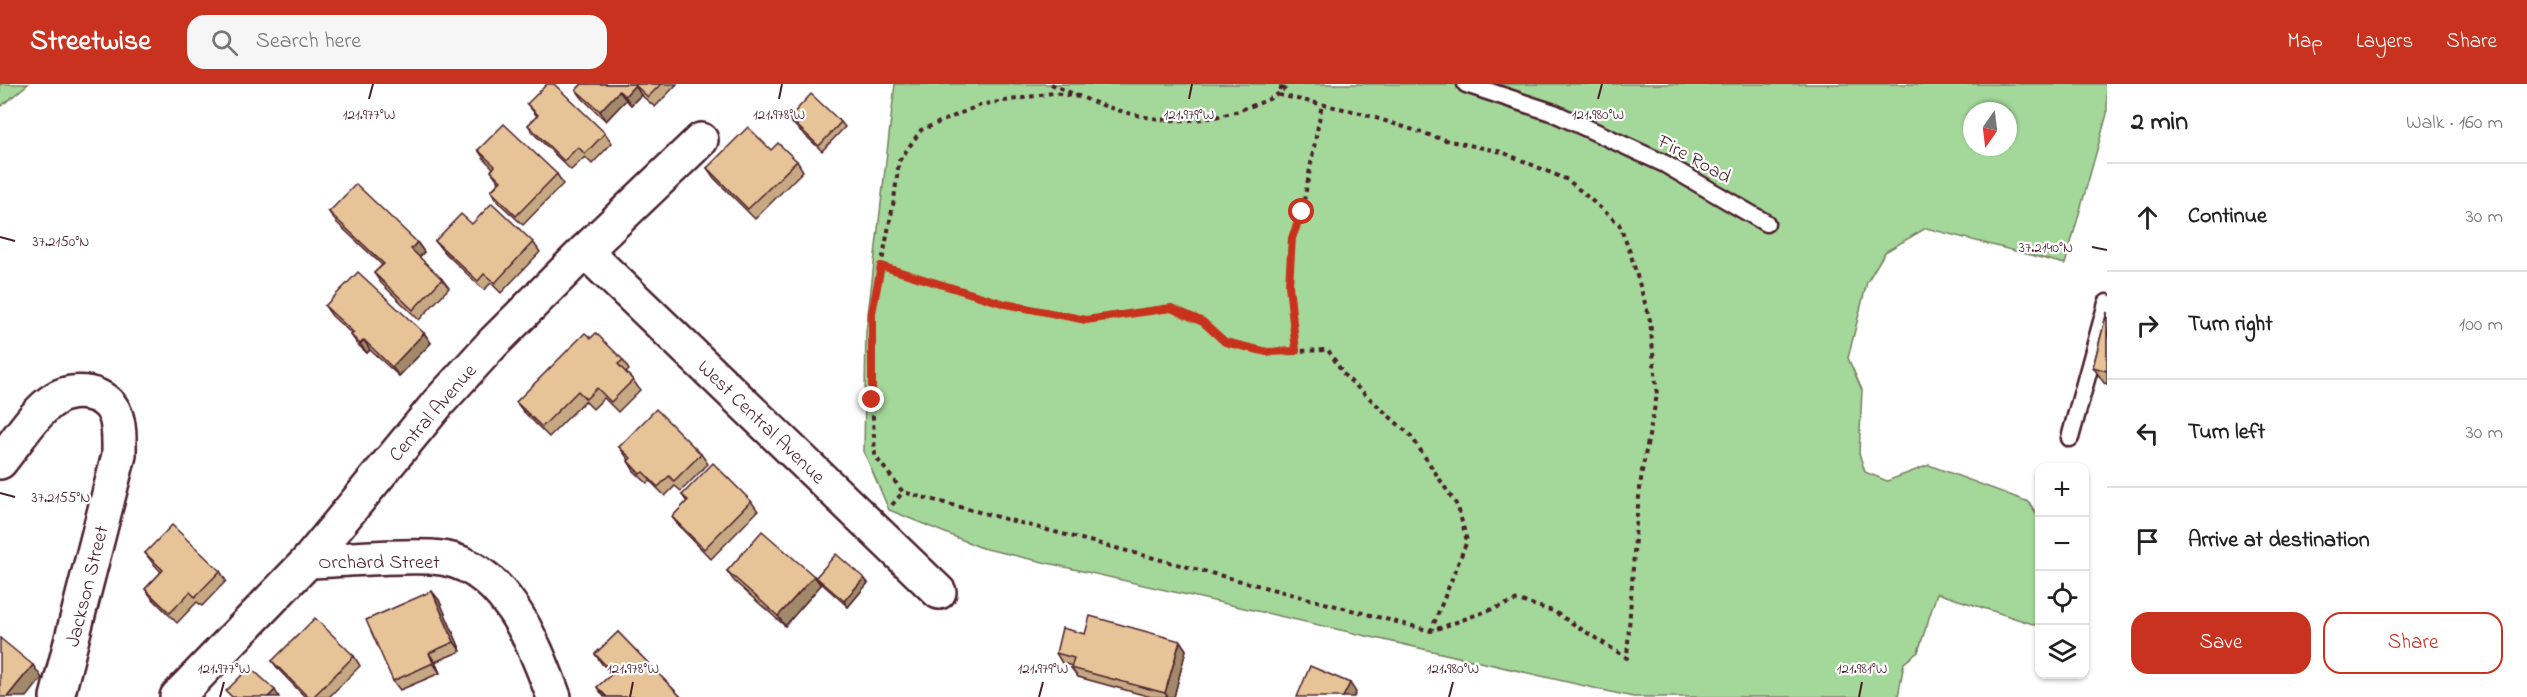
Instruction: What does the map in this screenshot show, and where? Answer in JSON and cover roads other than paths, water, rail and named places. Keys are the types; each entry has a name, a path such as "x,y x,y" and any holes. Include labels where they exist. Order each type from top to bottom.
{"street":[{"name":"Central Avenue","path":"177,697 308,561 438,403 493,343 585,250 701,140"},
{"name":"West Central Avenue","path":"585,250 939,592"},
{"name":"Jackson Street","path":"0,462 43,408 69,392 98,395 115,412 119,433 119,455 57,697"},
{"name":"Orchard Street","path":"308,561 434,557 474,568 508,601 534,642 554,697"}],"lane":[{"name":"Fire Road","path":"1466,84 1554,112 1644,154 1766,223"},
{"path":"2070,438 2107,303"}]}
